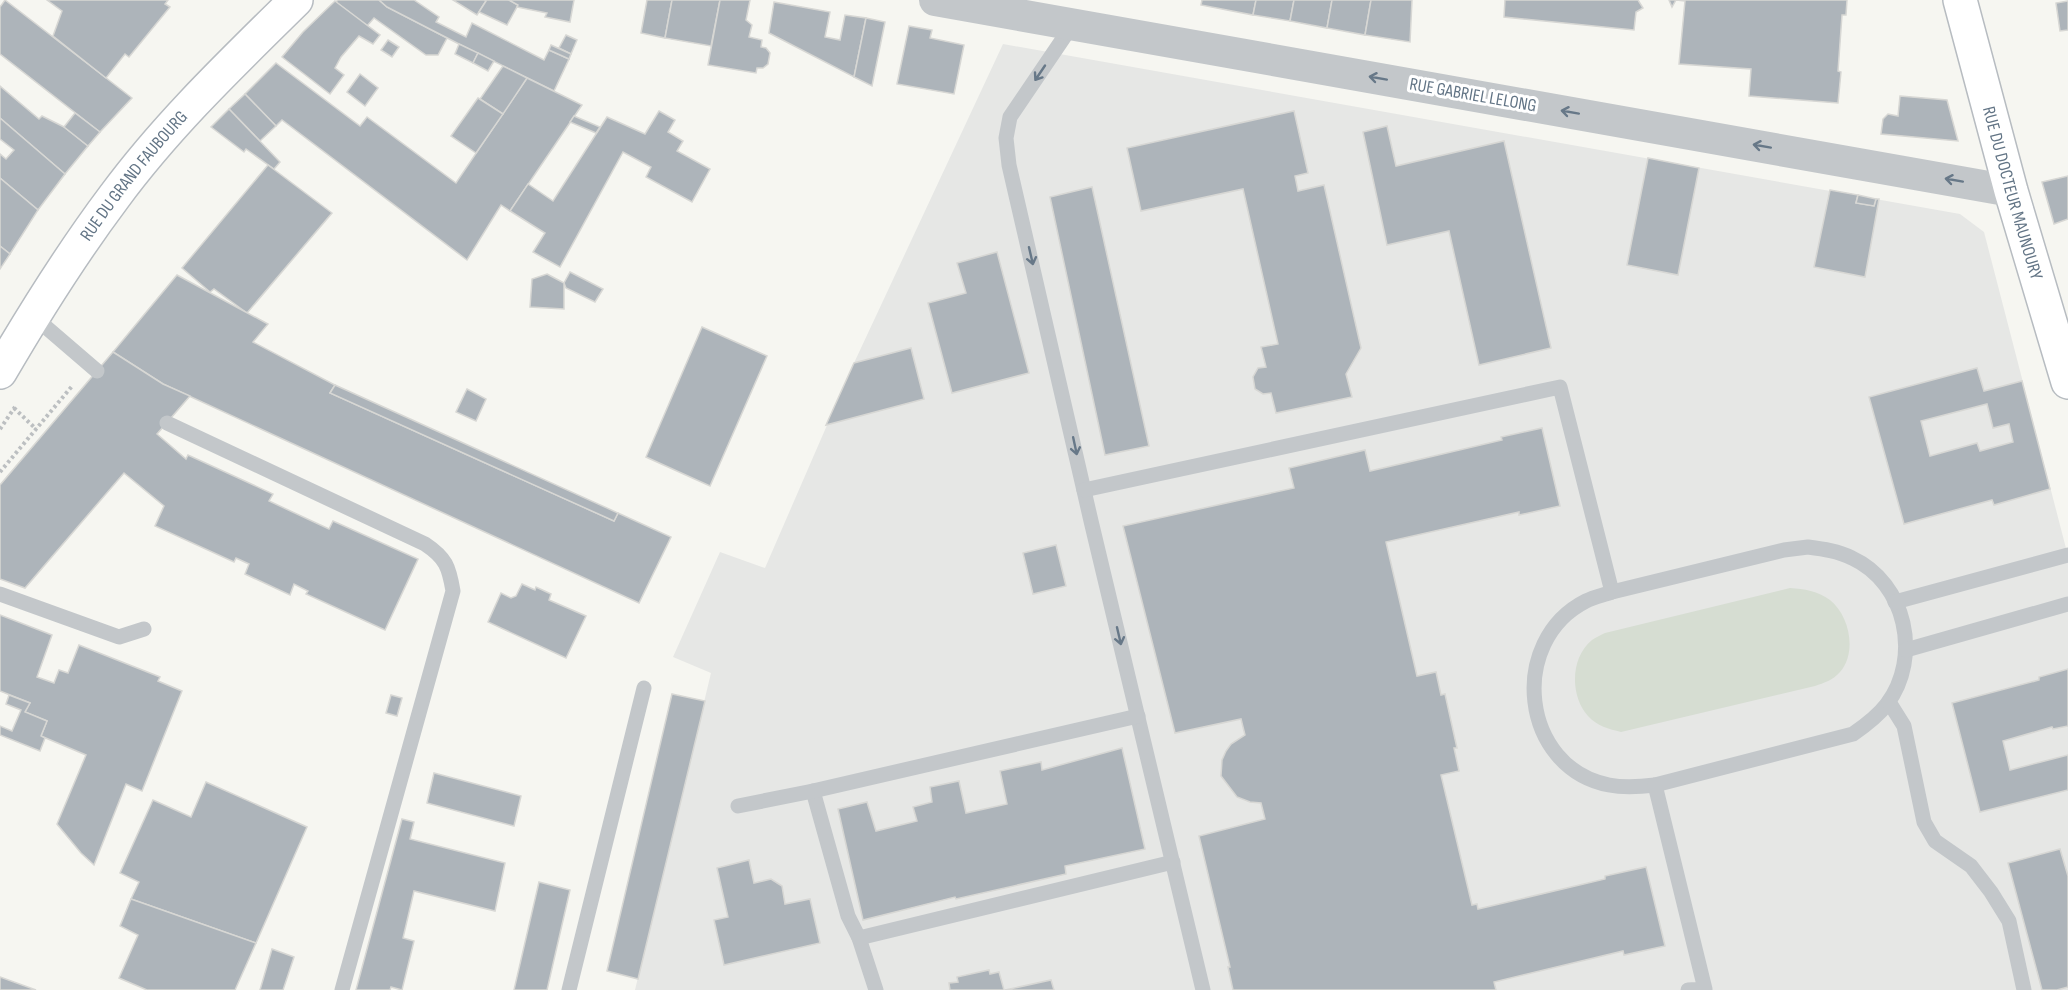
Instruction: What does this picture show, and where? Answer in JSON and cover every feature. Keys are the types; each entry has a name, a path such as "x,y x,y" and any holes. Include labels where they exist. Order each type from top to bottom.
{"main road":[{"name":"RUE DU GRAND FAUBOURG","path":"0,372 49,290 122,187 193,102 296,0"},
{"name":"RUE DU DOCTEUR MAUNOURY","path":"1960,0 2011,191 2068,382"}],"street":[{"name":"RUE GABRIEL LELONG","path":"935,0 2011,191"}],"lane":[{"path":"1073,24 1010,117 1006,138 1010,165 1084,490 1203,990"},
{"path":"33,316 97,371"},
{"path":"1084,490 1560,387 1612,592"},
{"path":"166,423 425,544 439,553 449,569 453,591 342,990"},
{"path":"1808,547 1831,550 1854,559 1873,572 1889,590 1895,602 1900,611 1906,634 1906,658 1900,681 1888,702 1873,720 1853,734 1655,785 1631,788 1608,785 1585,776 1566,763 1550,745 1539,723 1533,700 1533,677 1539,654 1551,633 1566,615 1586,601 1612,592 1784,550 1808,547"},
{"path":"1895,602 2068,555"},
{"path":"0,594 119,637 144,629"},
{"path":"1906,650 2068,604"},
{"path":"569,990 644,688"},
{"path":"1888,702 1904,726 1924,822 1935,841 1971,866 1991,891 2009,921 2024,990"},
{"path":"738,806 813,791 1138,716"},
{"path":"1655,785 1705,989 1688,990"},
{"path":"813,791 848,916 859,938 876,990"},
{"path":"859,938 1173,862"}],"path":[{"path":"0,472 81,376"},
{"path":"0,429 21,399"},
{"path":"14,408 36,429"}],"shaded area":[{"path":"1003,44 1960,214 1984,232 2068,556 2068,990 635,990 711,673 673,657 720,552 765,568 854,363"},
{"path":"1790,588 1821,594 1837,607 1842,615 1850,645 1845,664 1840,672 1831,679 1815,686 1621,732 1595,722 1582,708 1576,688 1576,667 1585,648 1595,638 1605,633"}],"building":[{"path":"5,0 132,98 100,132 0,54 0,7"},
{"path":"47,0 168,0 165,4 170,7 129,57 125,54 106,78 53,36 62,11"},
{"path":"338,0 379,0 387,7 447,38 438,55 426,55 374,18 367,26 336,2"},
{"path":"379,0 414,0 439,17 436,22 466,37 472,23 544,60 549,50 569,59 554,91 387,7"},
{"path":"453,0 485,0 486,1 477,15"},
{"path":"485,0 509,0 518,5 507,25 479,12"},
{"path":"509,0 574,0 570,22 545,17 547,13 517,7 518,5"},
{"path":"647,0 672,0 665,38 641,33"},
{"path":"672,0 720,0 711,46 665,38"},
{"path":"720,0 750,0 746,20 752,25 749,37 762,40 761,47 766,48 770,53 768,64 763,68 757,68 756,73 708,65"},
{"path":"1202,0 1256,0 1253,15 1201,5"},
{"path":"1256,0 1294,0 1290,21 1253,15"},
{"path":"1294,0 1332,0 1327,28 1290,21"},
{"path":"1332,0 1371,0 1365,35 1327,28"},
{"path":"1371,0 1412,0 1410,42 1365,35"},
{"path":"1505,0 1638,0 1643,8 1636,12 1634,30 1504,17"},
{"path":"1669,0 1676,0 1672,7"},
{"path":"1676,0 1847,0 1846,15 1842,15 1838,103 1749,96 1751,69 1679,64 1685,1"},
{"path":"335,1 380,35 373,44 359,36 341,57 335,68 344,75 330,94 282,57 303,32"},
{"path":"2068,1 2068,30 2060,31 2056,3"},
{"path":"774,2 830,12 825,37 840,40 845,15 866,18 854,77 769,33"},
{"path":"866,18 885,22 872,86 854,77"},
{"path":"909,26 932,30 930,38 964,45 954,94 897,84"},
{"path":"566,35 577,40 571,54 559,48"},
{"path":"388,40 399,47 392,57 381,50"},
{"path":"459,44 478,53 473,63 455,54"},
{"path":"551,45 571,54 569,59 549,50"},
{"path":"478,53 494,61 488,71 473,63"},
{"path":"276,63 360,126 367,117 456,183 527,78 582,105 510,211 501,205 467,260 282,120 276,126 245,94"},
{"path":"503,66 527,78 503,114 480,99"},
{"path":"360,74 378,88 365,106 347,92"},
{"path":"0,86 39,119 42,116 64,127 88,146 65,174 0,118"},
{"path":"245,94 276,126 260,141 229,109"},
{"path":"1900,96 1947,100 1958,141 1881,134 1883,119 1888,114 1898,116"},
{"path":"478,98 503,114 476,153 451,136"},
{"path":"229,109 280,162 274,169 246,149 244,152 211,127"},
{"path":"659,111 675,120 668,132 683,141 677,151 710,169 692,202 646,177 651,167 623,152 560,267 533,252 545,233 510,211 528,184 553,201 607,117 645,134"},
{"path":"1294,111 1308,173 1295,176 1298,191 1324,185 1361,348 1346,374 1352,397 1276,413 1271,393 1263,394 1255,389 1253,377 1258,368 1266,367 1261,347 1278,344 1243,189 1141,211 1127,148"},
{"path":"75,113 100,132 88,146 64,127"},
{"path":"574,116 600,127 596,133 570,122"},
{"path":"0,118 65,174 38,210 0,178 0,154 6,159 14,150 0,139"},
{"path":"1387,126 1396,166 1504,141 1551,348 1479,365 1449,231 1387,245 1363,132"},
{"path":"1648,158 1699,168 1678,275 1627,265"},
{"path":"268,165 332,213 247,313 214,289 210,292 182,268"},
{"path":"2068,176 2068,219 2054,224 2042,182"},
{"path":"0,178 38,210 10,254 0,246"},
{"path":"1092,187 1149,446 1105,455 1050,197"},
{"path":"1830,190 1858,195 1856,203 1874,206 1876,199 1879,199 1865,277 1814,267"},
{"path":"1858,195 1876,199 1874,206 1856,203"},
{"path":"0,246 10,254 0,269"},
{"path":"997,252 1029,373 952,393 928,303 966,293 957,263"},
{"path":"570,272 603,289 595,302 566,288 564,283"},
{"path":"547,274 564,283 564,309 530,307 532,279"},
{"path":"177,275 268,324 253,342 335,385 330,393 614,521 618,513 671,537 639,603 163,384 113,352"},
{"path":"702,327 767,356 710,486 646,457"},
{"path":"911,348 924,399 826,425 854,363"},
{"path":"113,352 163,384 190,396 157,434 186,459 188,455 273,494 269,501 329,529 333,521 418,559 385,630 306,594 308,591 294,584 290,595 245,574 249,564 236,558 234,562 155,526 164,506 124,473 25,588 0,579 0,485"},
{"path":"1977,368 1984,391 2022,381 2050,489 1994,505 1992,500 1904,524 1869,397","holes":["1987,404 1993,428 2009,424 2013,442 1980,451 1977,443 1930,456 1921,421"]},
{"path":"335,385 618,513 614,521 330,393"},
{"path":"467,389 486,399 476,421 456,412"},
{"path":"1542,428 1560,506 1519,515 1519,512 1386,542 1417,676 1436,672 1441,695 1445,694 1457,748 1454,748 1459,771 1441,775 1472,905 1477,904 1478,909 1646,867 1665,946 1624,955 1623,951 1494,982 1496,990 1233,990 1228,967 1230,967 1199,836 1265,819 1261,803 1237,797 1221,776 1222,760 1226,751 1231,744 1245,735 1241,719 1175,733 1123,526 1294,488 1289,468 1365,450 1370,471 1502,440 1501,437"},
{"path":"1056,545 1066,586 1033,594 1023,553"},
{"path":"522,584 551,594 549,600 586,616 566,658 488,622 501,593 511,598 516,596"},
{"path":"0,615 52,635 37,677 54,683 59,670 68,673 79,645 160,677 158,681 182,691 142,791 126,784 94,865 57,824 86,755 41,736 47,721 25,712 30,703 0,691"},
{"path":"2068,669 2068,726 2053,729 2052,727 2003,741 2010,770 2068,755 2068,790 1980,812 1952,703 2039,680 2039,677"},
{"path":"672,694 705,701 638,979 607,971"},
{"path":"9,695 30,703 25,712 47,721 41,736 45,738 40,751 0,735 0,726 12,731 21,710 6,704"},
{"path":"391,695 402,698 397,716 386,713"},
{"path":"1122,748 1145,849 1065,866 1066,874 956,899 955,897 863,920 838,809 867,802 876,831 917,821 913,807 932,802 930,787 959,781 966,813 1007,804 1000,771 1041,762 1042,770"},
{"path":"434,773 521,796 514,826 427,803"},
{"path":"206,782 307,827 256,943 131,899 139,882 120,873 153,800 191,817"},
{"path":"402,819 414,822 410,839 505,863 495,911 414,891 403,938 414,941 402,990 391,987 390,990 356,990"},
{"path":"2060,849 2068,876 2068,987 2042,990 2008,863"},
{"path":"749,860 754,883 771,879 782,886 785,904 810,899 820,943 724,965 714,920 728,917 717,868"},
{"path":"539,882 570,890 547,990 514,990"},
{"path":"131,899 256,943 235,990 147,990 119,978 138,935 120,926"},
{"path":"272,949 294,957 283,990 260,990"},
{"path":"989,970 990,974 999,972 1004,990 950,990 949,983 958,982 957,977"},
{"path":"0,977 36,990 0,990"},
{"path":"1051,980 1054,990 1005,990"}]}
